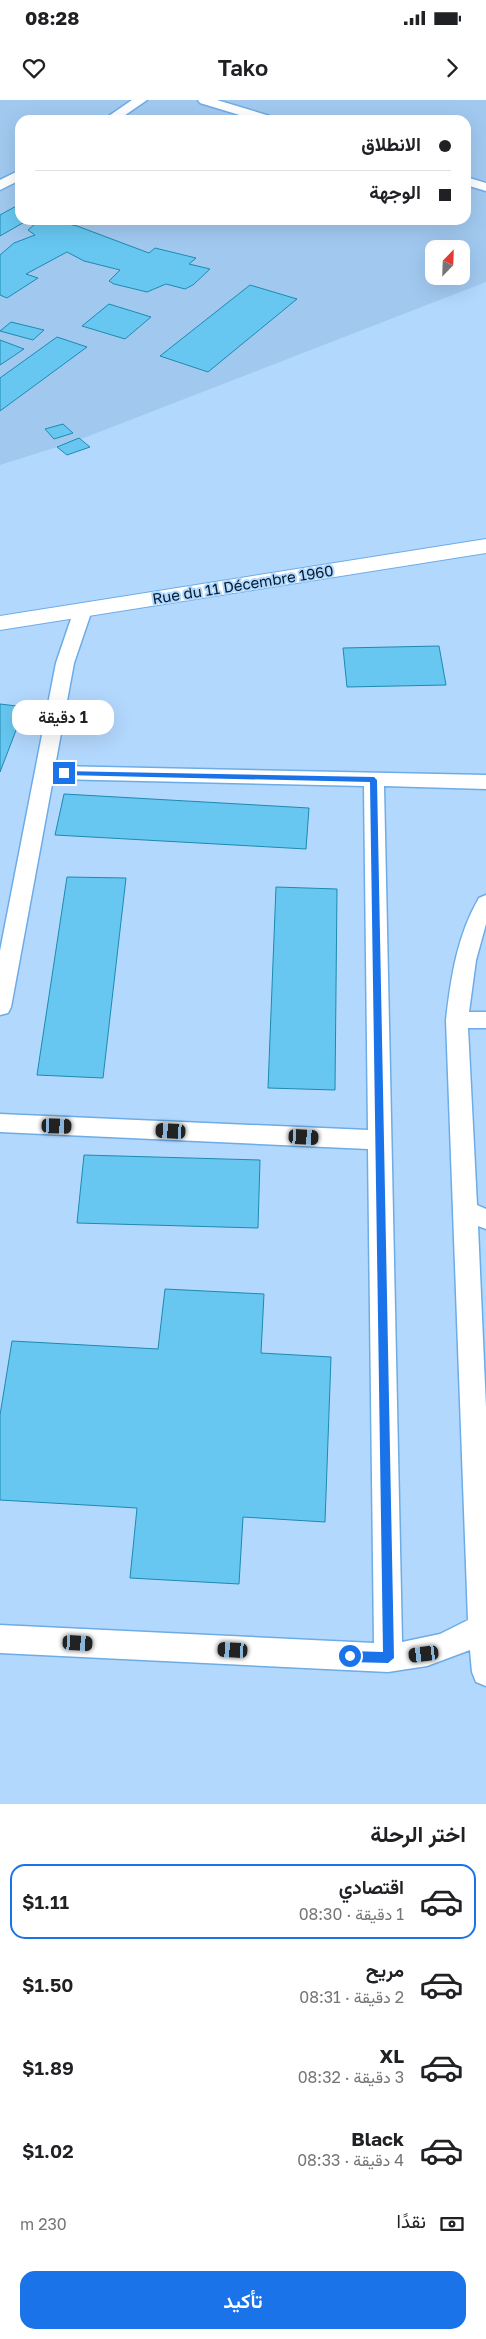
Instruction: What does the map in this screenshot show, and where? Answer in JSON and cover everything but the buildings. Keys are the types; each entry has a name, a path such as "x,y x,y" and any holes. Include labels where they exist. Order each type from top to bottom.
{"main road":[{"name":"Rue du 11 Décembre 1960","path":"0,610 486,534"},
{"name":"Rue du 11 Décembre 1960","path":"0,623 486,546"}],"lane":[{"path":"117,115 141,100"},
{"path":"204,100 253,115"},
{"path":"0,186 15,177"},
{"path":"471,182 486,187"},
{"path":"0,1007 65,663 83,610"},
{"path":"45,772 486,782"},
{"path":"374,780 388,1658"},
{"path":"486,903 475,921 467,944 457,1020 475,1215 486,1672"},
{"path":"457,1020 486,1020"},
{"path":"0,1123 380,1140"},
{"path":"0,1639 388,1658 424,1654 453,1643 484,1626"}],"shaded area":[{"path":"0,100 486,100 486,282 76,441 0,465"}],"route":[{"path":"64,773 374,780 388,1658 350,1656"}]}
